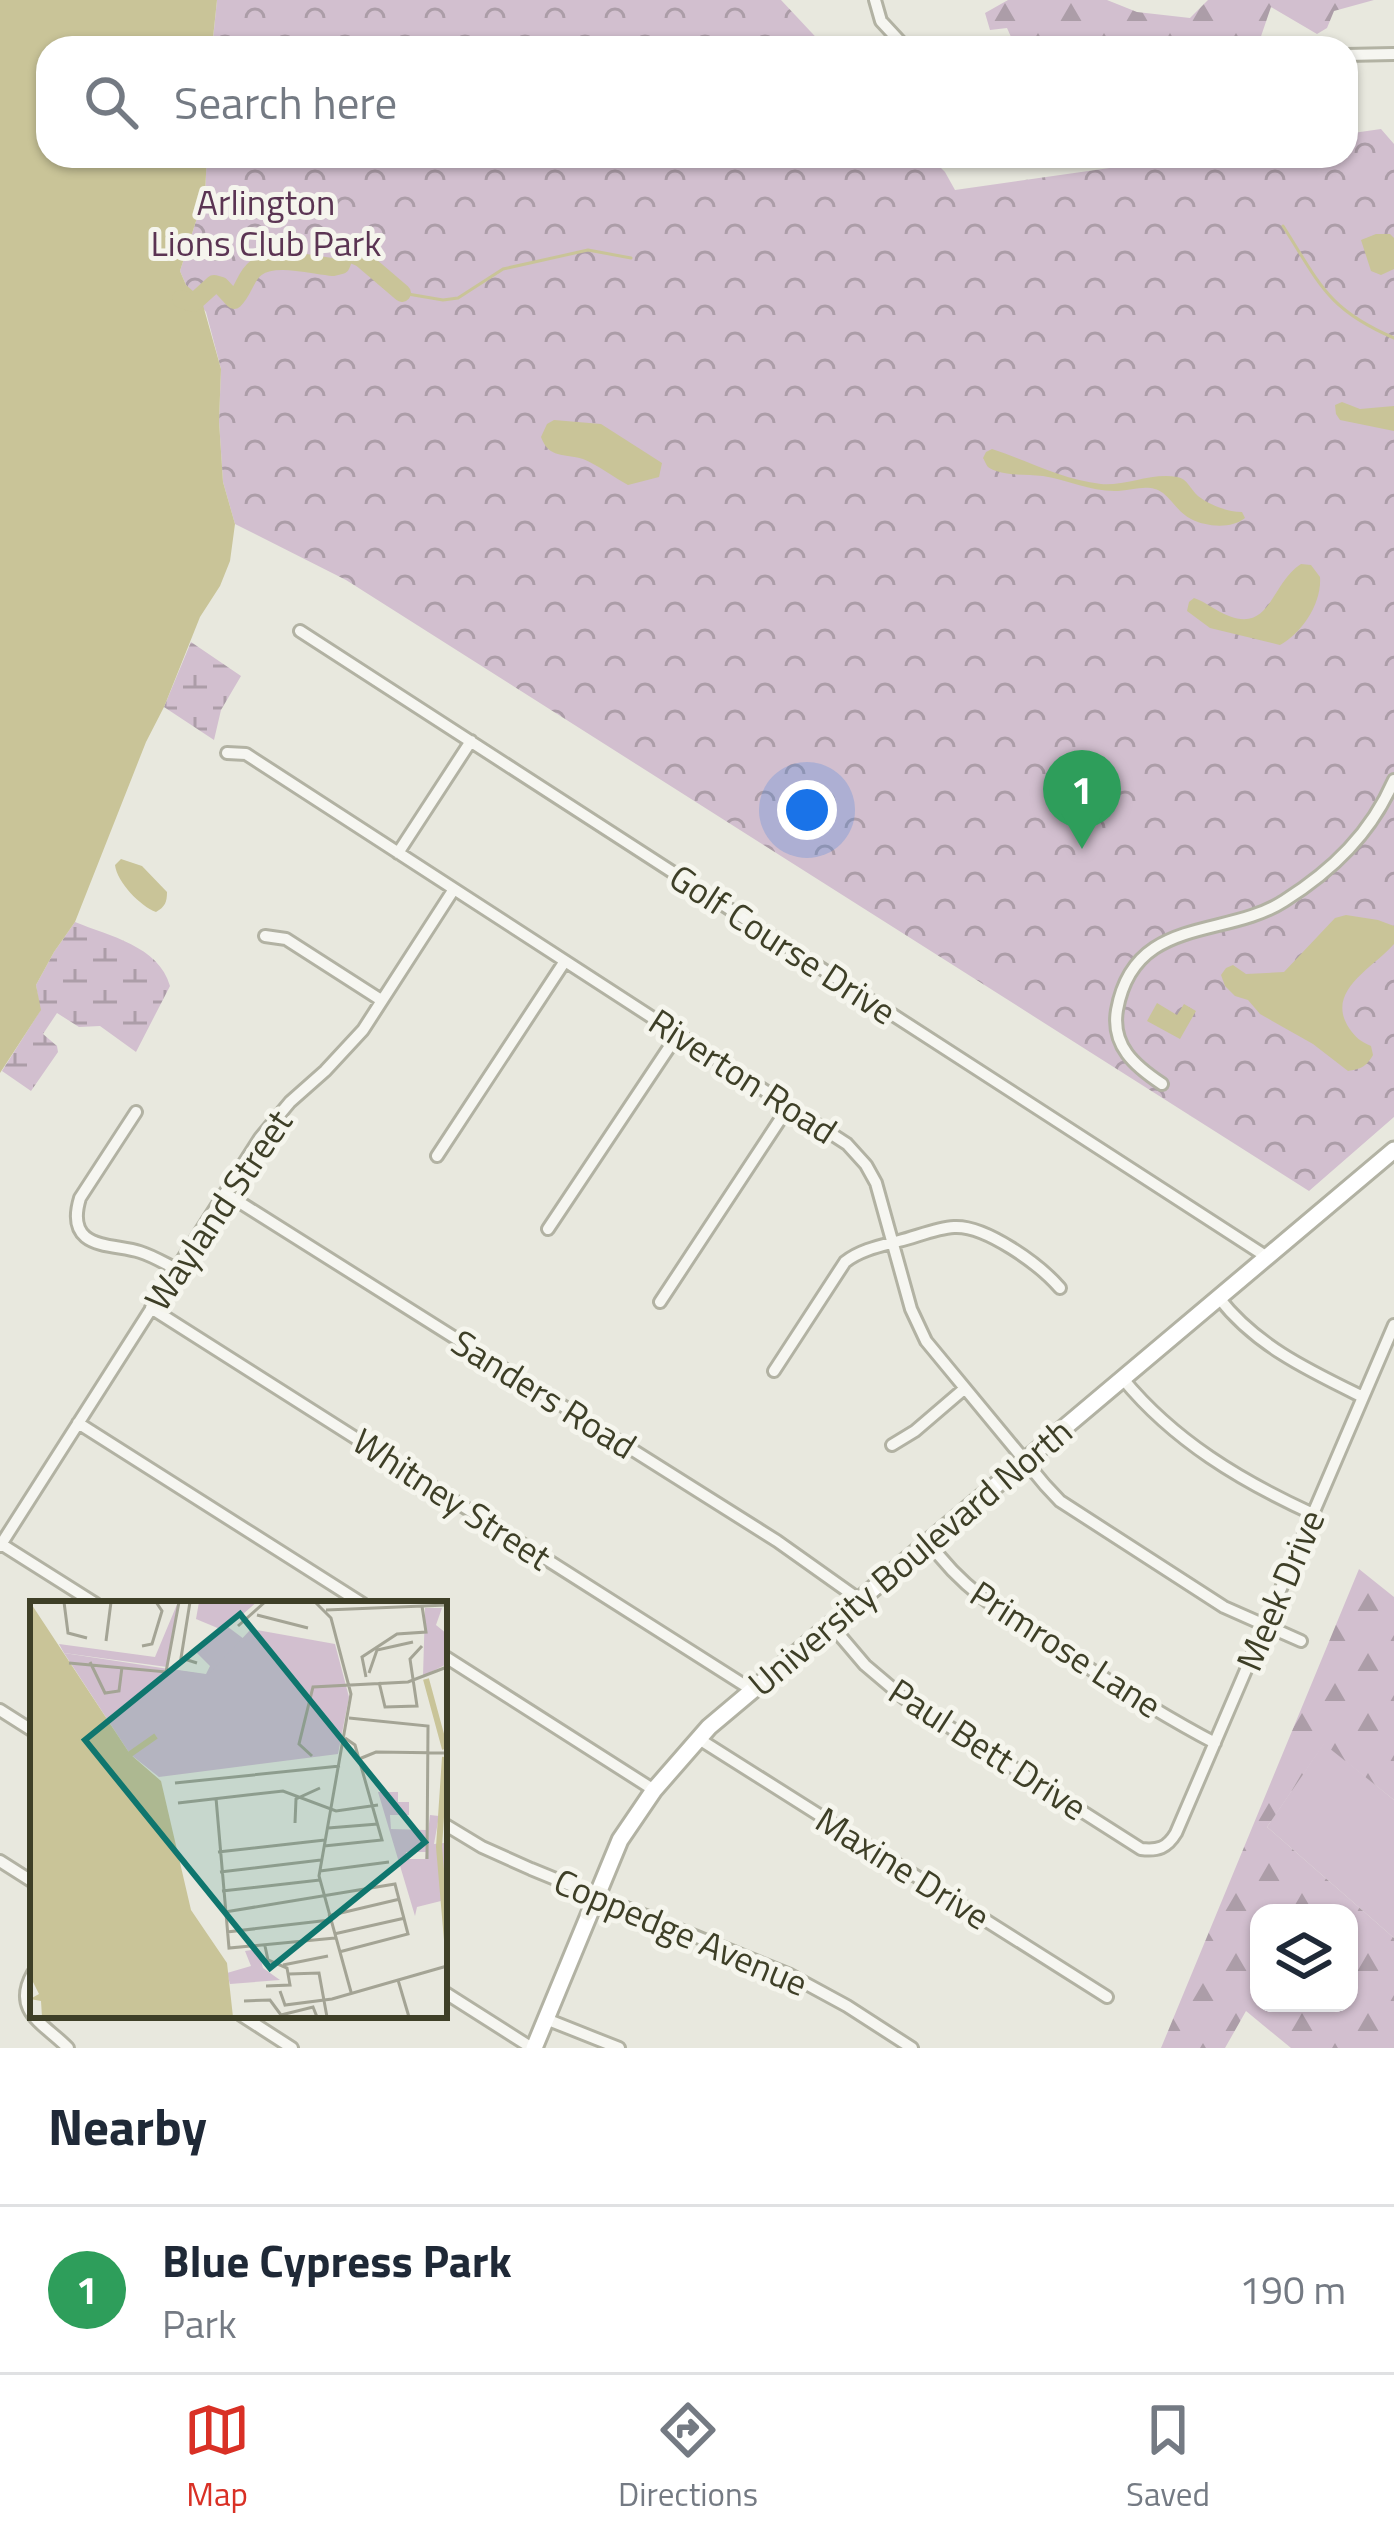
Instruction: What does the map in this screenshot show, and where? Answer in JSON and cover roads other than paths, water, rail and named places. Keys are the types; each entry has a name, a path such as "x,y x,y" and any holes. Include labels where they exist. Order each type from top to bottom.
{"street":[{"path":"875,0 880,21 894,36"},
{"path":"1358,55 1394,54"},
{"name":"Golf Course Drive","path":"300,631 1267,1257"},
{"path":"398,853 471,741"},
{"name":"Riverton Road","path":"227,753 246,754 839,1137 866,1166 884,1203 904,1285 926,1341 1060,1501 1206,1596 1301,1641"},
{"path":"1162,1084 1134,1064 1119,1043 1117,1010 1135,970 1154,949 1174,937 1270,910 1295,894 1351,849 1394,780"},
{"name":"Wayland Street","path":"1,1545 272,1121 348,1047 454,889"},
{"path":"265,936 286,939 381,1000"},
{"path":"437,1156 565,961"},
{"path":"548,1229 678,1034"},
{"path":"660,1302 789,1106"},
{"path":"136,1112 80,1198 79,1225 100,1246 144,1253 176,1269"},
{"name":"University Boulevard North","path":"533,2048 620,1840 654,1790 699,1739 1394,1150"},
{"name":"Sanders Road","path":"225,1192 777,1541 860,1600"},
{"path":"774,1371 845,1262 855,1254 948,1227 979,1230 1060,1288"},
{"path":"1219,1298 1266,1345 1363,1397"},
{"name":"Whitney Street","path":"152,1308 752,1690"},
{"name":"Meek Drive","path":"1160,1849 1176,1834 1394,1325"},
{"path":"1123,1379 1188,1444 1244,1480 1313,1514"},
{"path":"892,1445 915,1432 964,1389"},
{"path":"78,1423 358,1601"},
{"name":"Primrose Lane","path":"929,1542 990,1605 1215,1743"},
{"path":"1,1545 91,1601"},
{"name":"Paul Bett Drive","path":"832,1625 865,1665 904,1697 1142,1849 1160,1849"},
{"path":"447,1658 654,1790"},
{"path":"0,1710 30,1729"},
{"name":"Maxine Drive","path":"699,1739 1107,1996"},
{"name":"Coppedge Avenue","path":"447,1826 482,1847 790,1975 912,2048"},
{"path":"0,1862 30,1880"},
{"path":"30,1979 26,1988 30,2013"},
{"path":"447,1994 533,2048"},
{"path":"36,2018 68,2048"},
{"path":"246,2018 292,2048"},
{"path":"546,2019 619,2048"}],"waterway":[{"path":"1283,226 1327,293 1354,316 1394,338"},
{"path":"402,293 458,298 503,269 588,250 631,258"},
{"path":"181,299 193,303 214,284 234,300 252,271 264,264 282,261 333,267 350,253 402,293"}],"place":[{"name":"Blue Cypress Park","path":"1082,849"}],"park label":[{"name":"Arlington Lions Club Park","path":"266,222"}]}
